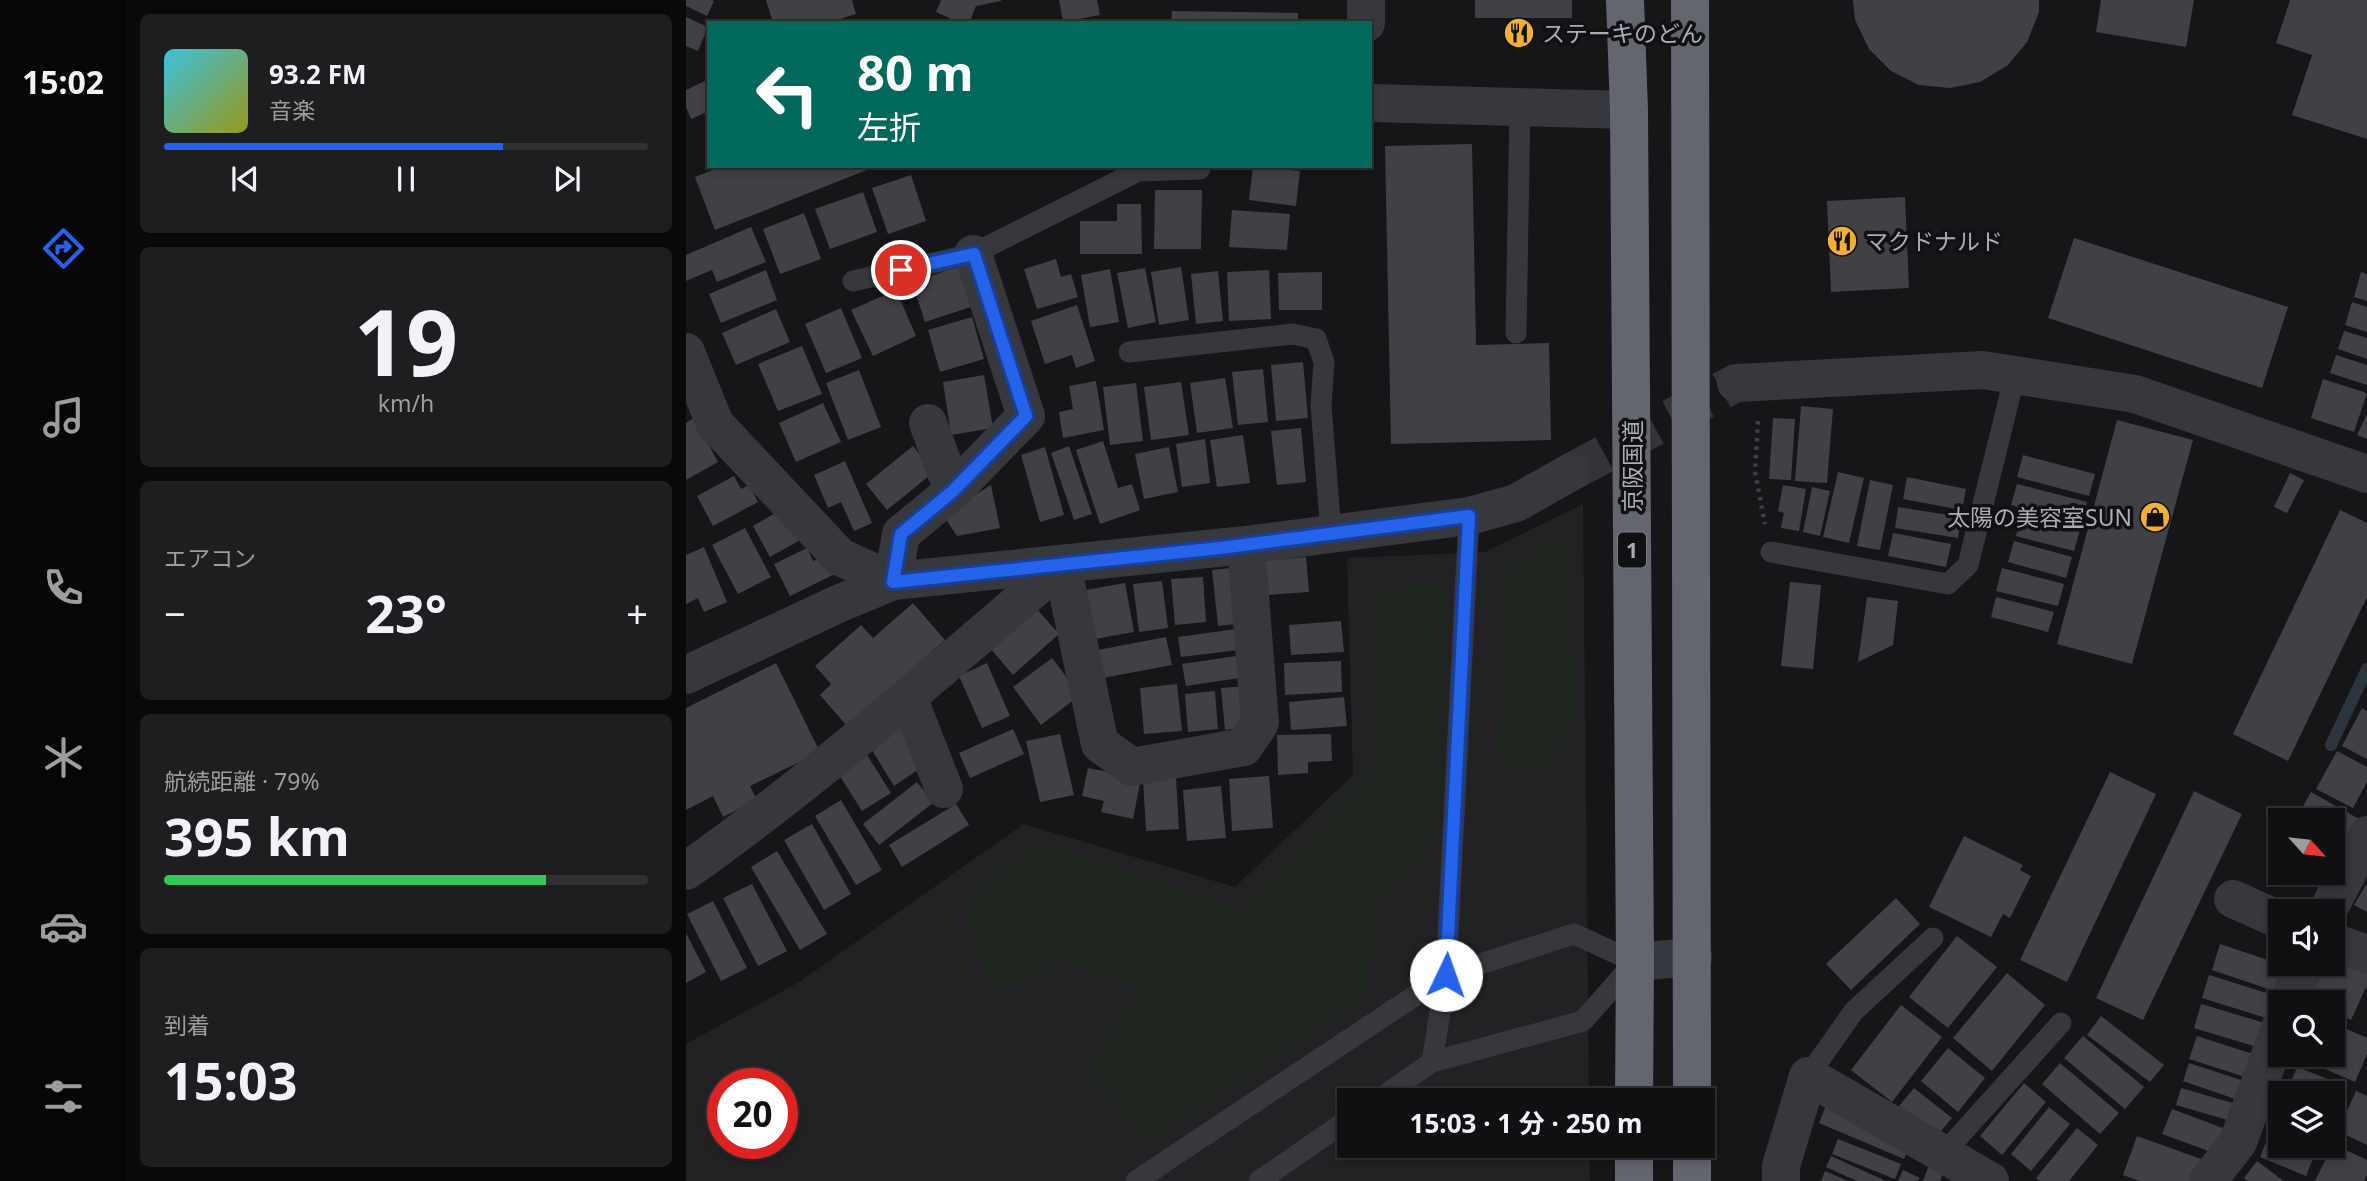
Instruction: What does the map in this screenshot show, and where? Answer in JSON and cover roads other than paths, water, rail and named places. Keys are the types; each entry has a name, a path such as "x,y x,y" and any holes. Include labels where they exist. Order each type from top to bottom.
{"highway":[{"name":"京阪国道","path":"1625,0 1629,110 1634,1088"},
{"path":"1690,0 1692,1088"},
{"path":"1634,1158 1634,1181"},
{"path":"1692,1158 1692,1181"}],"street":[{"path":"1366,0 1366,21"},
{"path":"1372,103 1629,110"},
{"path":"893,582 901,534 953,491 1026,416 974,254"},
{"path":"686,352 715,424 840,557 893,582"},
{"path":"1748,382 1983,370 2136,394 2367,474"},
{"path":"928,424 953,491"},
{"path":"686,674 838,604 893,582 1246,545 1469,516 1516,503 1571,472"},
{"path":"1062,565 1100,744 1132,766 1244,747 1260,723 1246,545"},
{"path":"686,871 740,833 908,698 1062,565"},
{"path":"908,698 944,789"},
{"path":"2334,899 2367,835"},
{"path":"2233,899 2268,915"},
{"path":"2345,946 2367,954"},
{"path":"1635,962 1693,957"},
{"path":"2208,1181 2238,1142 2268,1061"},
{"path":"1781,1181 1781,1166 1808,1076 1990,1181"}],"lane":[{"path":"1516,333 1520,107"},
{"path":"853,281 974,254 1138,171 1200,169"},
{"path":"1129,352 1293,334 1316,339 1324,362 1321,405 1331,534"},
{"path":"1771,552 1948,584 1968,565 2015,375"},
{"path":"1432,1062 1446,975 1469,516"},
{"path":"1136,1181 1446,975 1574,934 1635,962 1583,1021 1432,1062 1395,1088"},
{"path":"1808,1076 1854,1011 1933,939"},
{"path":"1943,1154 2061,1023"},
{"path":"1259,1181 1337,1127"}],"waterway":[{"path":"2331,745 2367,669"}],"tunnel":[{"path":"1571,472 1736,383"}],"place":[{"name":"ステーキのどん","path":"1519,33"},
{"name":"マクドナルド","path":"1842,241"},
{"name":"太陽の美容室SUN","path":"2155,517"}]}
